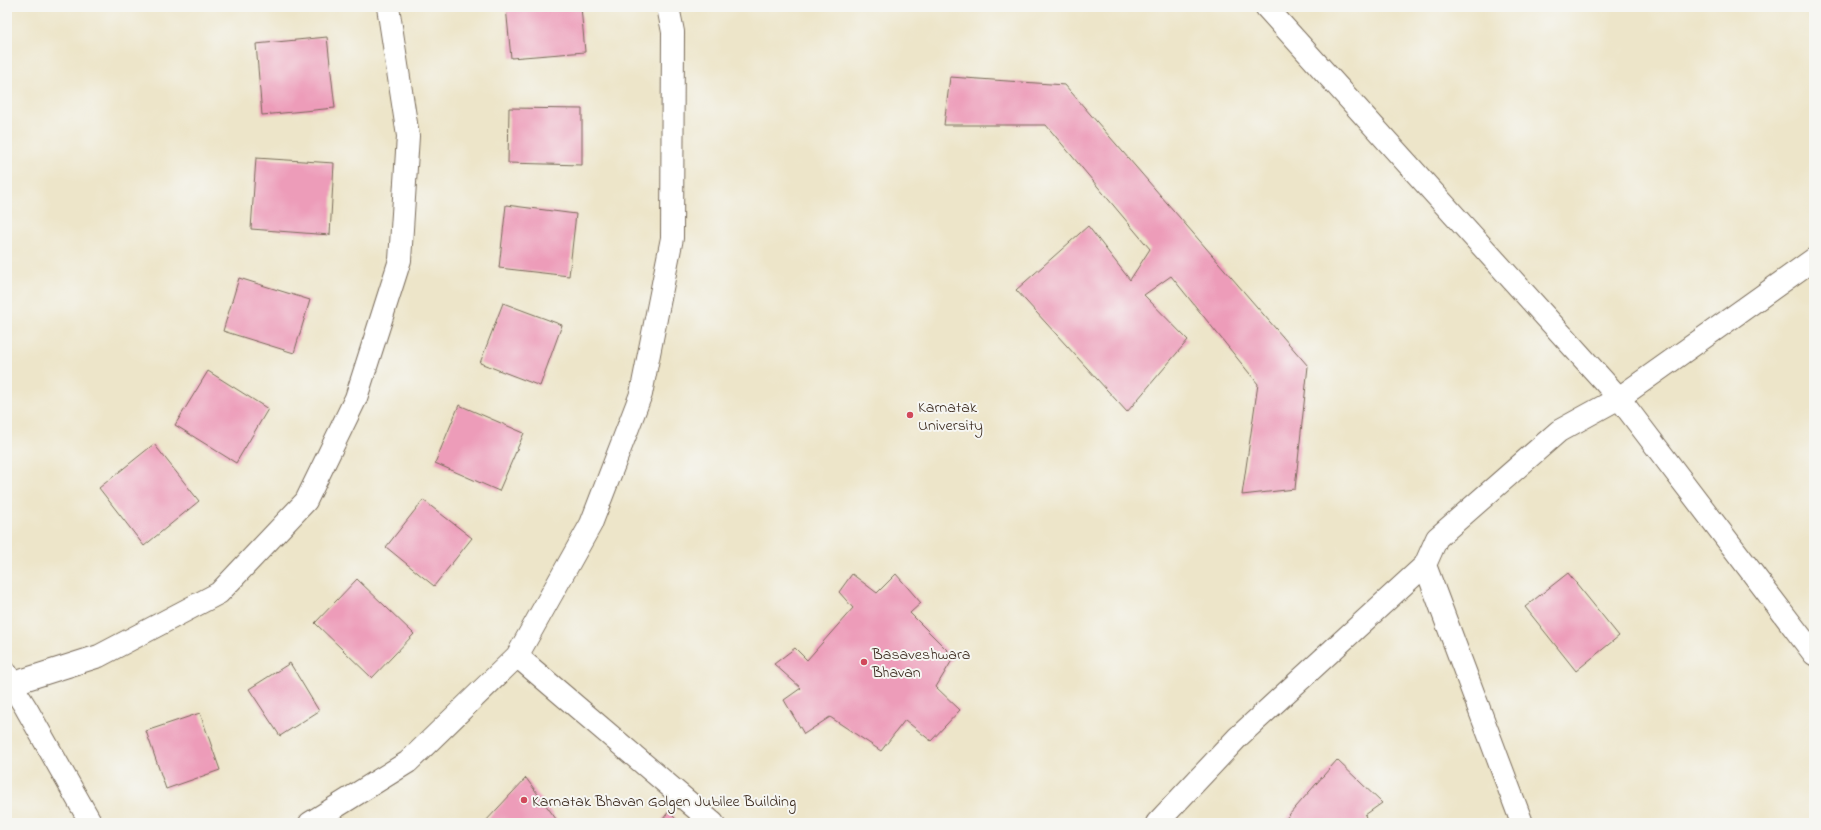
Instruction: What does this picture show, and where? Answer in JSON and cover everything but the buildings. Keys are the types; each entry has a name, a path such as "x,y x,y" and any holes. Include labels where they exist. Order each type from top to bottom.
{"street":[{"path":"91,823 9,679 99,656 219,593 306,501 356,398 400,260 408,136 388,7"},
{"path":"310,823 408,762 517,656 591,524 642,394 672,238 673,32 668,7"},
{"path":"1266,7 1619,398 1814,654"},
{"path":"1157,823 1238,737 1425,565 1437,538 1559,431 1619,398 1814,259"},
{"path":"1425,565 1522,823"},
{"path":"517,656 713,823"}],"place":[{"name":"Karnatak University","path":"910,415"},
{"name":"Basaveshwara Bhavan","path":"864,662"},
{"name":"Karnatak Bhavan Golgen Jubilee Building","path":"524,800"}]}
